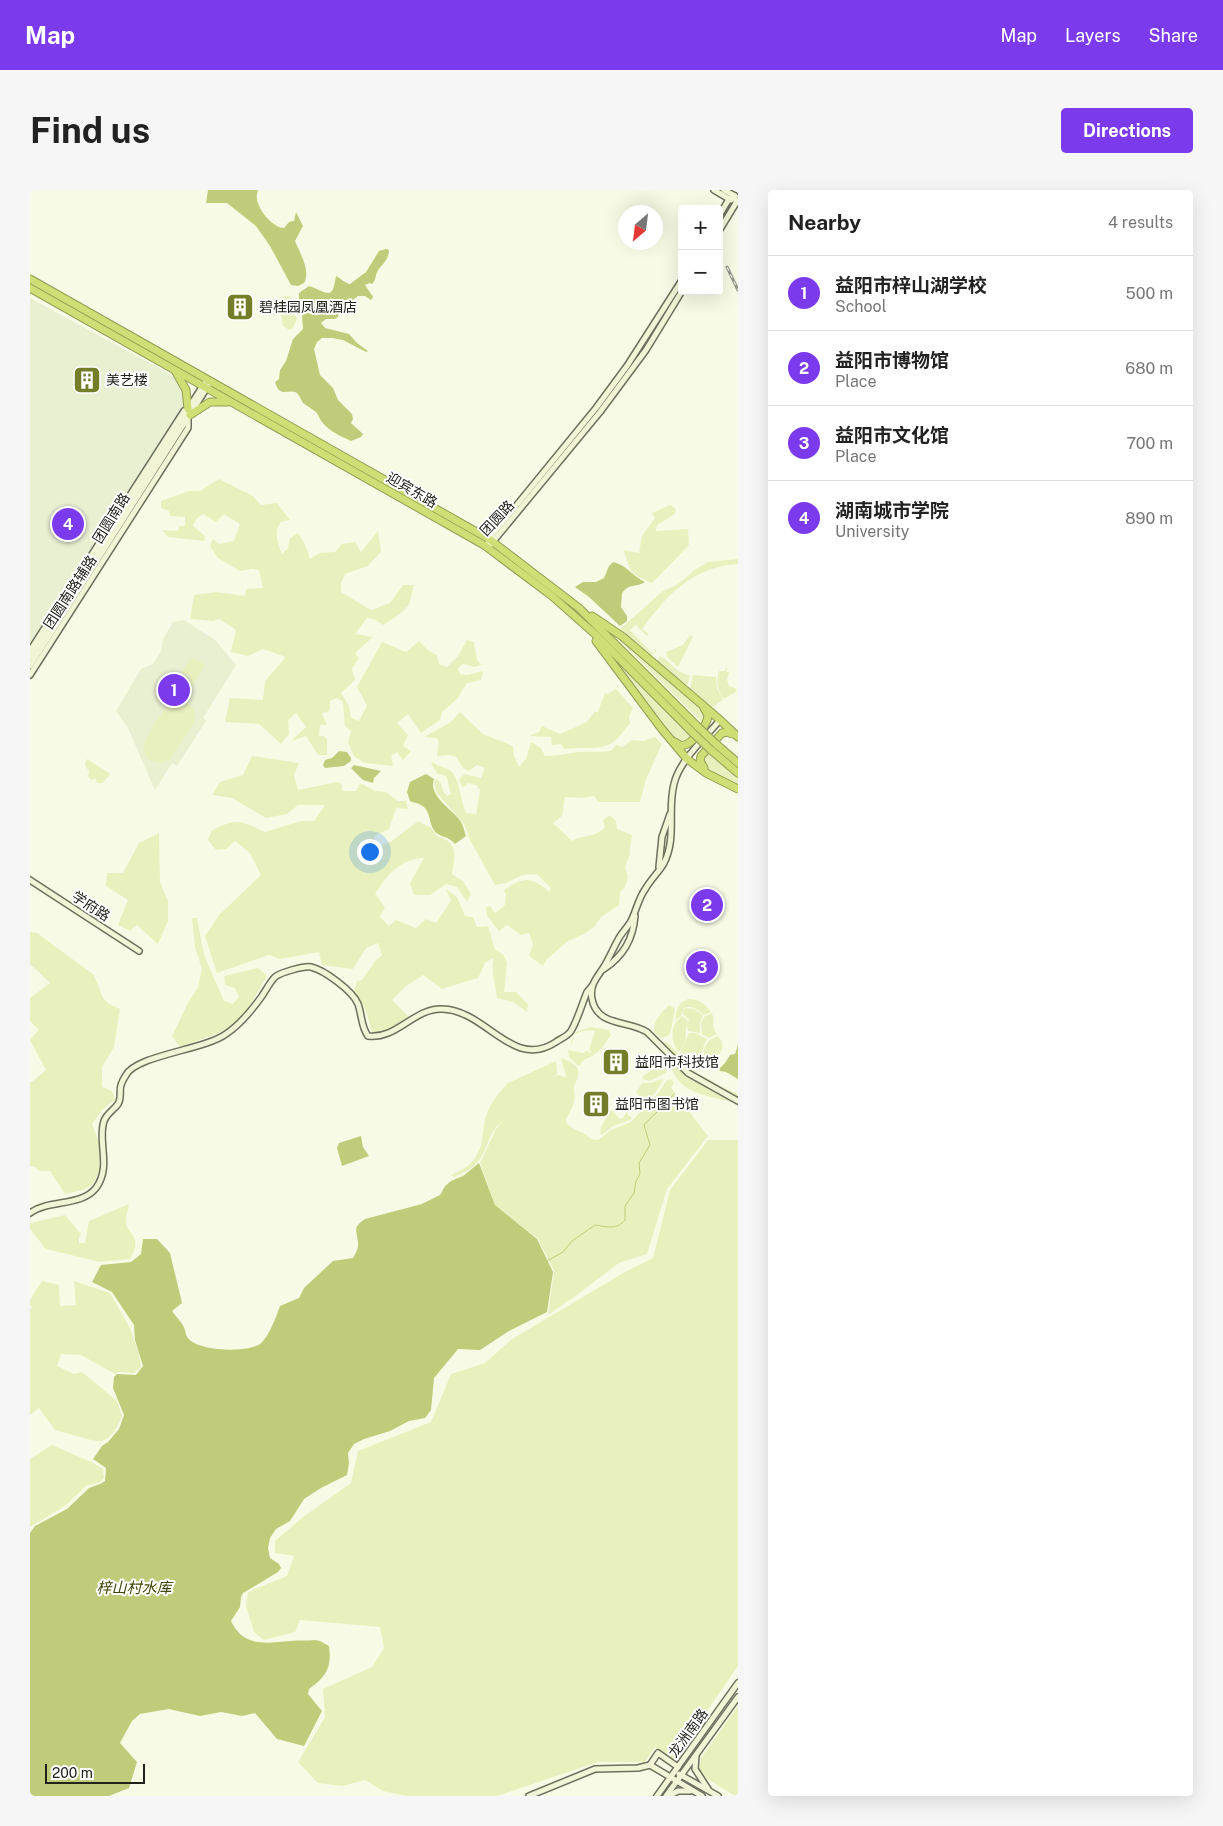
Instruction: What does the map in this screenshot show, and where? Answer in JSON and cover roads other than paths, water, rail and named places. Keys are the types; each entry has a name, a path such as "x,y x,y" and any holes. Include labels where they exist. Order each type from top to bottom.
{"highway":[{"name":"迎宾东路","path":"30,279 207,384 491,540 579,608 698,727 713,747 738,773"},
{"name":"迎宾东路","path":"30,288 175,370 207,384 234,403 487,547 552,596 582,623 693,733 738,764"},
{"path":"175,370 186,390 189,413 210,402 234,403"},
{"path":"579,608 623,637 694,697 738,738"},
{"path":"582,623 661,728 687,759 738,789"},
{"path":"661,728 678,745 687,745 708,721 707,712 694,697"},
{"path":"722,781 702,767 700,759 722,732 728,732 738,738"}],"street":[{"path":"714,190 729,199 737,200"},
{"path":"724,190 737,200"},
{"path":"723,209 729,199"},
{"path":"723,224 737,200"},
{"name":"团圆路","path":"487,547 627,366 678,286"},
{"name":"团圆路","path":"491,540 600,412 646,350 680,295"},
{"name":"团圆南路","path":"30,666 207,384"},
{"name":"团圆南路辅路","path":"30,651 183,411 189,413 188,428 30,675"},
{"name":"团圆南路","path":"30,658 189,413"},
{"path":"30,1213 37,1208 85,1198 96,1188 102,1176 104,1121 109,1112 118,1104 120,1086 130,1069 155,1057 181,1052 225,1036 249,1014 274,977 282,973 309,967 322,971 352,994 358,1003 364,1031 368,1036 375,1037 397,1030 423,1013 440,1009 455,1011 478,1021 513,1046 521,1049 537,1050 550,1046 570,1033 580,1007 620,937 632,920 645,888 664,864 670,844 674,782 680,768 720,720"},
{"path":"656,874 661,861 662,837 668,822 672,802"},
{"name":"学府路","path":"30,880 139,950"},
{"path":"600,972 624,952 631,938 635,911"},
{"path":"592,986 594,1006 606,1019 640,1028 647,1032 688,1073 738,1101"},
{"path":"580,1007 594,1006"},
{"name":"龙洲南路","path":"657,1796 738,1683"},
{"name":"龙洲南路","path":"668,1796 676,1782 738,1697"},
{"path":"698,1752 695,1759 695,1769 710,1791"},
{"path":"529,1796 595,1769 638,1768 650,1764 658,1753 677,1769 681,1775 718,1796"},
{"path":"650,1764 676,1782 702,1796"},
{"path":"668,1796 678,1791 693,1791"}],"water":[{"path":"208,190 258,190 258,202 263,212 275,225 284,228 289,222 294,221 296,212 303,226 295,241 306,268 304,283 298,286 291,285 270,246 256,226 227,203 206,203"},
{"path":"389,250 388,257 377,272 374,281 372,284 365,285 373,297 371,300 365,296 358,296 343,308 338,317 326,319 321,323 325,328 349,334 368,351 366,352 343,340 332,338 322,338 317,342 314,349 320,375 333,388 338,400 352,414 353,419 351,423 363,434 361,437 351,441 328,428 316,412 303,403 297,393 282,392 275,382 279,379 280,370 286,361 293,339 303,329 299,293 309,286 325,293 331,292 336,276 350,284 366,272 379,251"},
{"path":"613,562 618,563 645,582 628,587 622,593 621,607 627,616 627,621 620,626 589,597 575,587 583,582 596,582 604,578 609,566"},
{"path":"339,751 347,752 351,761 344,766 325,768 323,765 325,760 332,758"},
{"path":"354,765 381,771 374,778 373,783 363,780 351,768"},
{"path":"426,774 434,779 433,785 437,796 462,824 466,836 455,844 435,831 424,807 410,801 407,792 410,782"},
{"path":"738,1045 738,1079 719,1069 730,1055 735,1054"},
{"path":"361,1136 363,1147 369,1156 342,1166 337,1148 339,1143"},
{"name":"梓山村水库","path":"479,1163 495,1205 537,1239 553,1272 547,1312 509,1331 480,1350 458,1349 434,1378 431,1410 425,1418 409,1421 390,1431 354,1444 348,1453 347,1475 304,1499 290,1521 276,1529 270,1538 268,1548 270,1558 279,1564 281,1568 278,1572 243,1593 240,1607 231,1621 242,1636 256,1642 273,1643 315,1640 329,1646 330,1660 324,1676 309,1689 308,1694 322,1711 304,1746 277,1739 255,1713 242,1716 221,1712 200,1716 169,1709 140,1714 132,1721 120,1743 137,1762 129,1788 109,1796 30,1796 30,1533 35,1526 67,1509 89,1488 105,1481 106,1468 93,1459 102,1446 119,1429 124,1415 113,1388 114,1377 117,1374 136,1375 143,1366 135,1340 134,1325 112,1292 92,1282 101,1265 131,1262 141,1254 143,1239 157,1239 170,1253 182,1303 172,1311 183,1325 189,1339 204,1347 224,1350 254,1347 260,1344 266,1337 280,1306 299,1298 304,1288 333,1261 353,1258 358,1245 356,1229 361,1222 365,1219 422,1204 440,1195 445,1186 451,1181 463,1176"}],"waterway":[{"path":"547,1261 563,1252 572,1241 595,1225 615,1227 625,1220 625,1206 634,1193 636,1181 640,1174 639,1163 650,1145 644,1125 674,1094"}],"railway":[{"path":"727,267 738,290"}],"place":[{"name":"碧桂园凤凰酒店","path":"240,307"},
{"name":"美艺楼","path":"87,380"},
{"name":"湖南城市学院","path":"68,524"},
{"name":"益阳市梓山湖学校","path":"174,690"},
{"name":"益阳市博物馆","path":"707,905"},
{"name":"益阳市文化馆","path":"702,967"},
{"name":"益阳市科技馆","path":"616,1062"},
{"name":"益阳市图书馆","path":"596,1104"}]}
